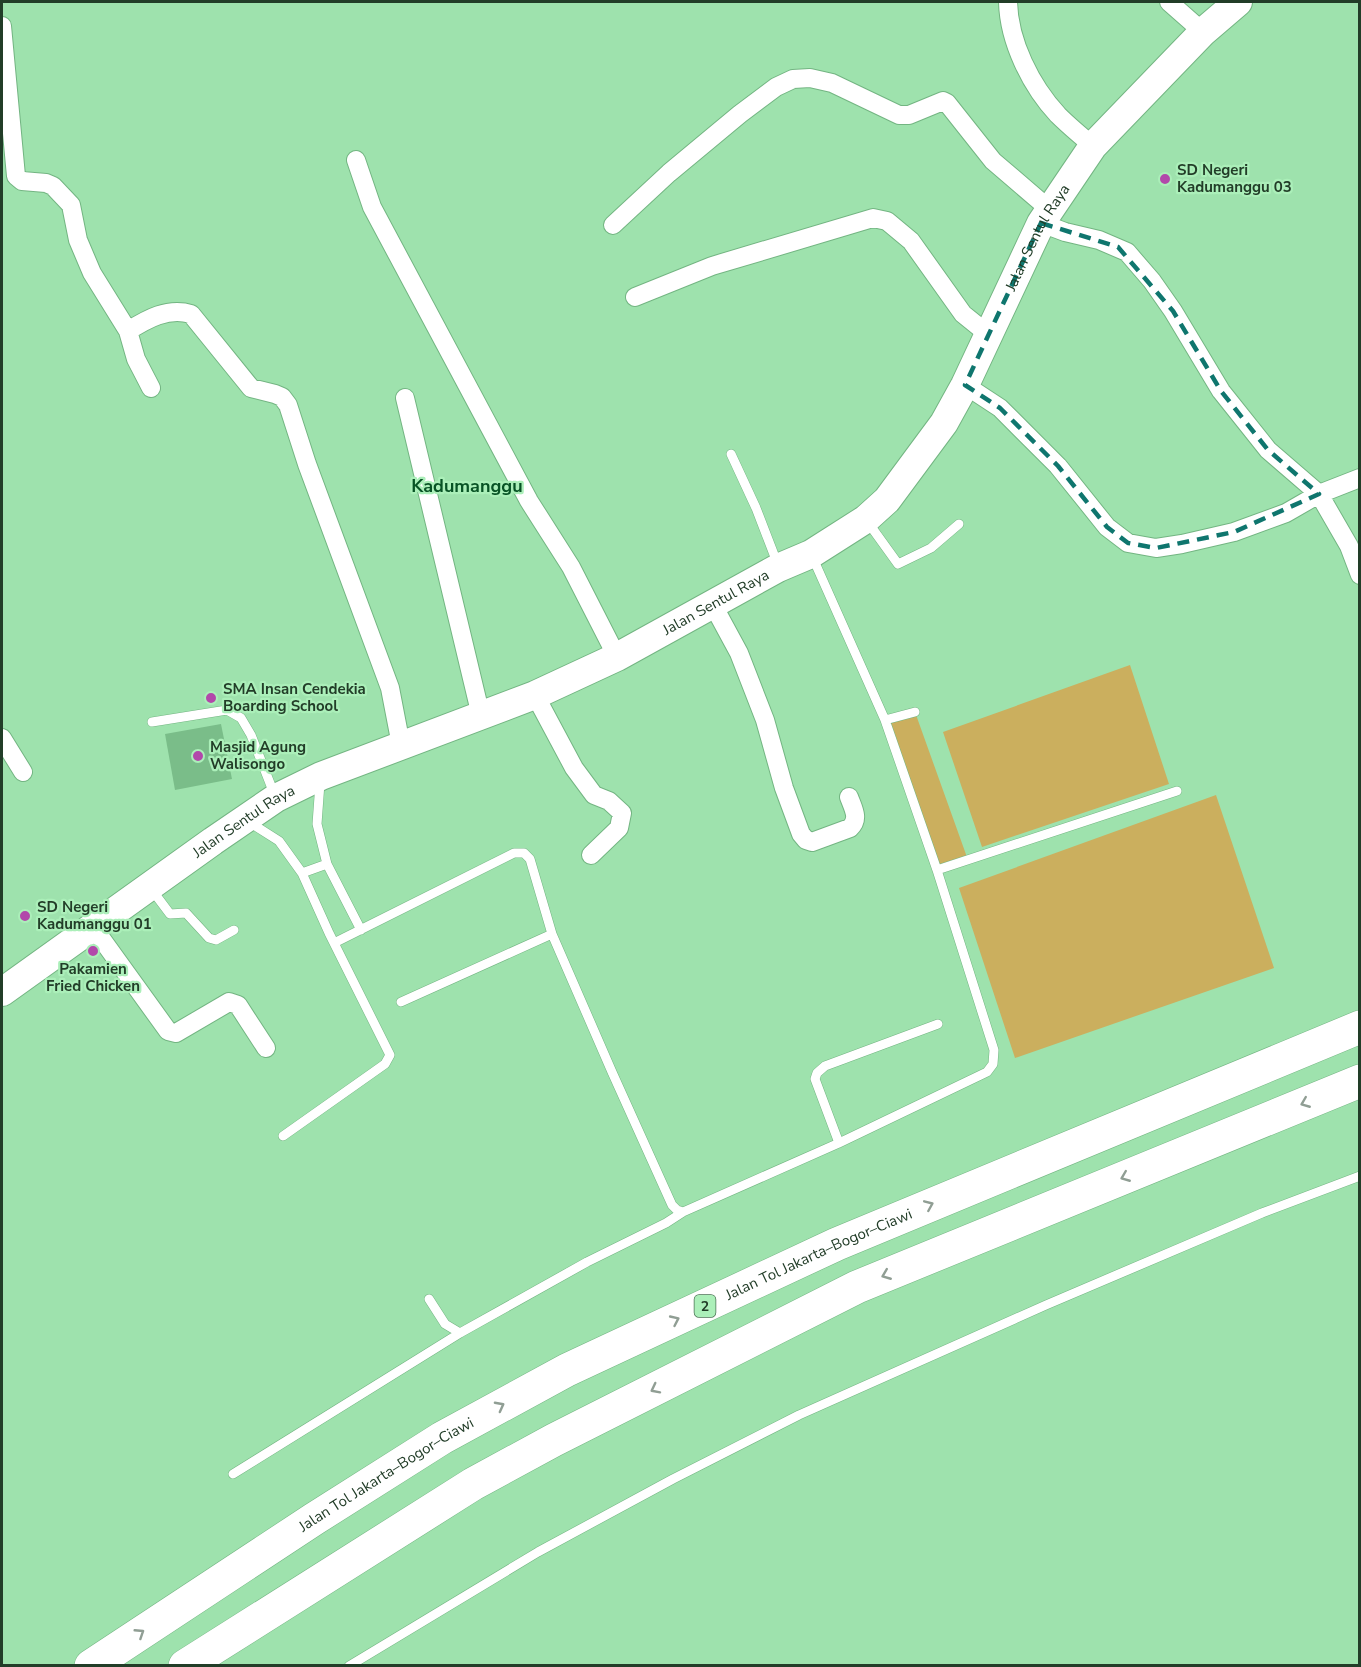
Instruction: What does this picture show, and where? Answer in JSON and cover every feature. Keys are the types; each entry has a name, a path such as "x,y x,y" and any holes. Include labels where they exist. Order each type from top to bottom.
{"highway":[{"path":"1205,1090 1359,1009"},
{"name":"Jalan Tol Jakarta–Bogor–Ciawi","path":"91,1665 442,1438 567,1370 837,1244 1359,1027"},
{"path":"185,1665 473,1484 857,1287 1359,1081"}],"main road":[{"name":"Jalan Sentul Raya","path":"2,992 148,886 276,798 321,776 535,695 617,657 778,568 811,554 866,519 887,500 931,443 965,385 1045,216 1093,146 1203,32 1238,2"}],"street":[{"path":"1008,2 1012,30 1028,72 1042,95 1059,115 1093,146"},
{"path":"1169,2 1203,32"},
{"path":"2,26 16,176 21,181 46,183 53,186 71,205 78,240 92,273 128,331 136,359 151,388"},
{"path":"612,225 700,146 776,87 793,79 810,78 832,83 899,115 909,115 943,101 993,161 1045,216 1065,232 1099,240 1127,252 1152,281 1173,311 1221,391 1268,450 1319,494 1349,546 1359,575"},
{"path":"356,160 369,199 529,501 571,567 617,657"},
{"path":"635,297 712,266 873,218 887,221 911,241 963,314 989,334"},
{"path":"128,331 163,314 181,311 191,314 251,388 275,394 288,405 307,464 390,688 401,745"},
{"path":"965,385 1000,408 1058,466 1107,527 1128,543 1156,548 1234,532 1286,513 1319,494 1359,478"},
{"path":"405,398 481,716"},
{"path":"713,605 744,664 765,720 784,788 801,834 806,840 812,842 855,824 856,816 849,797"},
{"path":"535,695 580,777 594,795 609,801 622,813 618,828 591,855"},
{"path":"2,738 23,772"},
{"path":"93,927 168,1031 176,1033 229,1002 238,1005 267,1048"}],"lane":[{"path":"731,454 756,508 778,568"},
{"path":"866,519 898,564 931,548 959,524"},
{"path":"233,1474 460,1333 587,1262 666,1223 683,1212 839,1143 987,1072 993,1064 994,1050 937,870 885,720 811,554"},
{"path":"152,722 227,710 241,718 251,735 276,798"},
{"path":"885,720 915,712"},
{"path":"321,776 317,824 327,864 362,930"},
{"path":"937,870 1177,791"},
{"path":"244,819 279,841 302,873 390,1055 385,1064 283,1136"},
{"path":"334,943 514,853 524,853 530,859 552,934 672,1205 683,1212"},
{"path":"302,873 327,864"},
{"path":"148,886 170,914 186,913 209,938 216,940 234,930"},
{"path":"400,1002 552,934"},
{"path":"839,1143 815,1079 817,1073 825,1066 938,1024"},
{"path":"349,1665 538,1552 673,1479 799,1415 1241,1222 1359,1176"},
{"path":"429,1299 445,1324 460,1333"}],"highlighted area":[{"path":"1041,223 1118,247 1173,311 1221,391 1268,450 1319,494 1234,532 1156,548 1128,543 1107,527 1058,466 1000,408 965,385"}],"shaded area":[{"path":"1130,665 1169,784 982,847 943,732"},
{"path":"915,712 968,860 937,870 885,720"},
{"path":"1216,795 1274,968 1015,1058 959,888"}],"building":[{"name":"Masjid Agung Walisongo","path":"221,724 232,779 175,790 165,734"}],"place":[{"name":"SD Negeri Kadumanggu 03","path":"1165,179"},
{"name":"SMA Insan Cendekia Boarding School","path":"211,698"},
{"name":"Masjid Agung Walisongo","path":"198,756"},
{"name":"SD Negeri Kadumanggu 01","path":"25,916"},
{"name":"Pakamien Fried Chicken","path":"93,951"}],"district":[{"name":"Kadumanggu","path":"467,486"}]}
